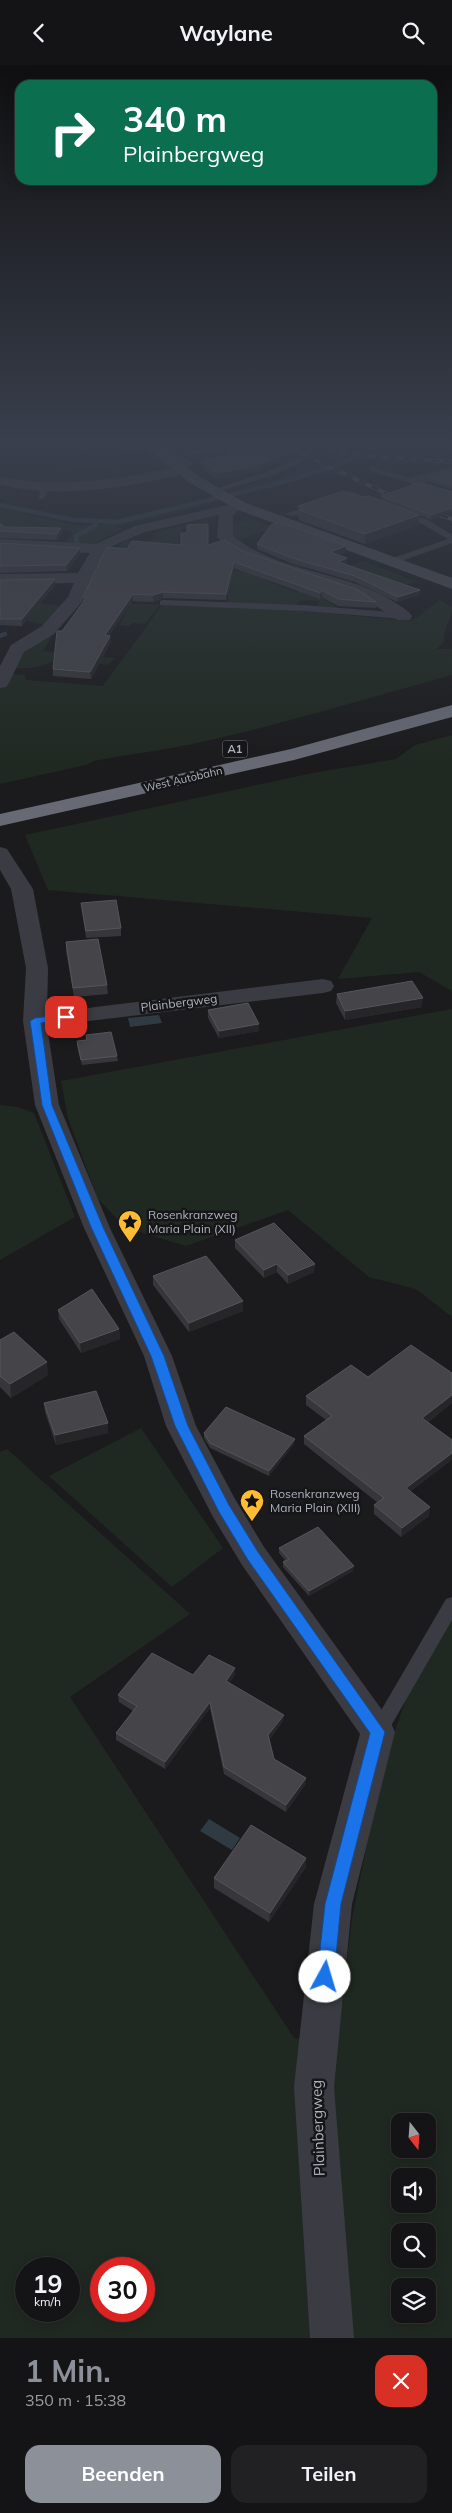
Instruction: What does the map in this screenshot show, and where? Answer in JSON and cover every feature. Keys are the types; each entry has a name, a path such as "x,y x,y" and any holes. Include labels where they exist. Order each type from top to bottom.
{"highway":[{"name":"West Autobahn","path":"0,820 13,804 452,693"},
{"name":"West Autobahn","path":"13,804 294,754 452,711"}],"main road":[{"path":"360,551 452,584"}],"street":[{"path":"0,683 17,649 48,630 76,599 84,578 99,551"},
{"path":"247,551 276,563 367,593 404,616"},
{"path":"0,579 84,578"},
{"path":"0,853 22,889 37,968 35,1021 47,1105 97,1227 158,1356 190,1445 224,1508 253,1556 378,1732"},
{"name":"Plainbergweg","path":"35,1021 323,986"},
{"name":"Plainbergweg","path":"332,2338 329,2319 314,2087 333,1904 378,1732"}],"lane":[{"path":"390,562 419,551"},
{"path":"163,603 303,609 404,616"},
{"path":"378,1732 452,1604"}],"shaded area":[{"path":"111,551 220,551 230,574 258,563 283,572 266,581 297,592 319,583 344,593 325,599 340,610 316,607 320,601 301,600 296,605 228,604 228,591 144,585 121,555 108,553"},
{"path":"314,551 333,551 297,566 287,563 316,552"},
{"path":"363,561 417,582 385,589 389,596 382,597 354,584 366,579 344,568"},
{"path":"440,600 452,607 444,641 437,649 452,649 452,675 221,738 94,761 86,765 0,784 0,673 25,675 26,680 103,686 162,605 267,608 412,621"},
{"path":"84,601 160,605 145,624 132,623 129,626 119,625 130,606 88,602 83,609 79,608"},
{"path":"30,602 62,606 44,625 27,621 33,611"},
{"path":"44,636 52,636 43,651 115,658 108,665 60,660 35,667 13,668 26,649"},
{"path":"452,735 452,991 419,972 338,979 372,918 48,890 25,835 313,773 396,759 415,745"},
{"path":"452,1009 452,1317 416,1289 369,1277 288,1210 186,1246 126,1228 98,1199 68,1118 61,1081"},
{"path":"159,1015 162,1023 130,1027 128,1018"},
{"path":"0,1105 18,1107 34,1113 75,1217 0,1260"},
{"path":"141,1428 223,1548 172,1587 49,1476"},
{"path":"7,1449 190,1614 70,1697 294,2038 337,2044 352,1919 383,1764 408,1694 452,1620 452,2338 0,2338 0,1452"},
{"path":"209,1819 240,1838 232,1850 200,1831"}],"building":[{"path":"0,551 77,551 66,565 0,566"},
{"path":"105,551 243,551 358,590 376,602 338,599 322,590 320,593 234,562 226,594 163,592 153,595 133,594 105,635 110,636 90,672 53,669 57,631 62,631 87,597 83,597"},
{"path":"275,551 332,551 330,552 347,558 338,562 420,590 398,597 355,576"},
{"path":"55,579 22,619 0,619 0,580"},
{"path":"116,900 121,928 86,931 81,903"},
{"path":"98,939 107,985 73,988 66,942"},
{"path":"412,981 423,998 345,1011 337,994"},
{"path":"248,1003 259,1024 219,1031 208,1010"},
{"path":"111,1032 117,1056 81,1060 77,1041 87,1040 86,1035"},
{"path":"274,1223 315,1264 288,1275 277,1264 264,1270 235,1240"},
{"path":"206,1256 243,1301 189,1323 153,1276"},
{"path":"92,1289 119,1329 80,1343 58,1310"},
{"path":"14,1332 47,1362 10,1384 0,1376 0,1340"},
{"path":"411,1345 452,1373 452,1395 422,1418 452,1440 452,1453 406,1488 430,1507 402,1528 374,1505 384,1498 304,1436 332,1416 306,1396 351,1365 368,1377"},
{"path":"96,1391 108,1423 55,1435 44,1403"},
{"path":"226,1407 295,1439 269,1471 210,1443 204,1433"},
{"path":"318,1527 354,1566 309,1591 283,1562 289,1559 279,1548"},
{"path":"152,1653 193,1675 209,1655 235,1668 226,1681 284,1715 268,1735 274,1759 306,1778 286,1805 224,1767 210,1702 165,1762 116,1733 137,1706 118,1695"},
{"path":"251,1825 306,1858 270,1913 214,1878"}],"waterway":[{"path":"0,636 5,634"}],"place":[{"name":"Rosenkranzweg Maria Plain (XII)","path":"130,1243"},
{"name":"Rosenkranzweg Maria Plain (XIII)","path":"252,1522"}],"route":[{"path":"66,1017 35,1021 47,1105 97,1227 158,1356 181,1426 224,1508 253,1556 378,1732 333,1904 325,1977"}]}
